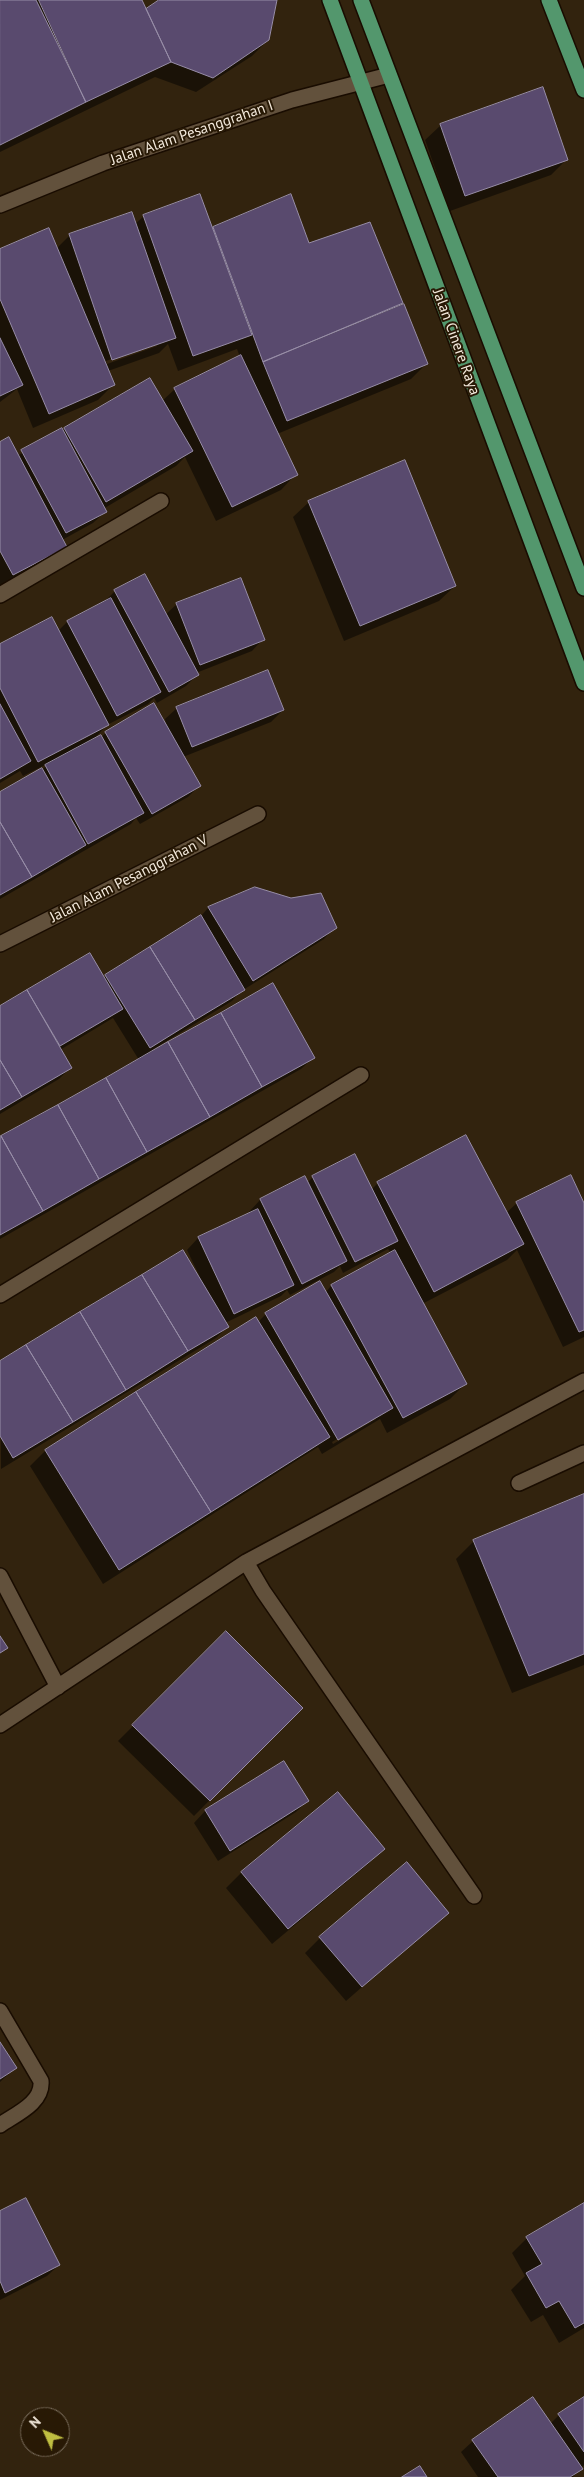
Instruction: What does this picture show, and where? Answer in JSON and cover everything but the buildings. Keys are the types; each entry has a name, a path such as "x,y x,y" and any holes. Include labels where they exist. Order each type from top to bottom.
{"main road":[{"name":"Jalan Cinere Raya","path":"330,0 584,683"},
{"name":"Jalan Cinere Raya","path":"361,0 584,588"},
{"path":"549,0 584,90"}],"street":[{"name":"Jalan Alam Pesanggrahan I","path":"0,205 122,157 292,100 389,75"},
{"path":"0,595 162,501"},
{"name":"Jalan Alam Pesanggrahan V","path":"0,944 258,814"},
{"path":"0,1295 361,1075"},
{"path":"0,1725 246,1562 584,1381"},
{"path":"519,1483 584,1453"},
{"path":"246,1562 269,1599 474,1896"},
{"path":"0,1576 58,1687"},
{"path":"0,2011 41,2081 42,2089 36,2100 0,2125"}]}
